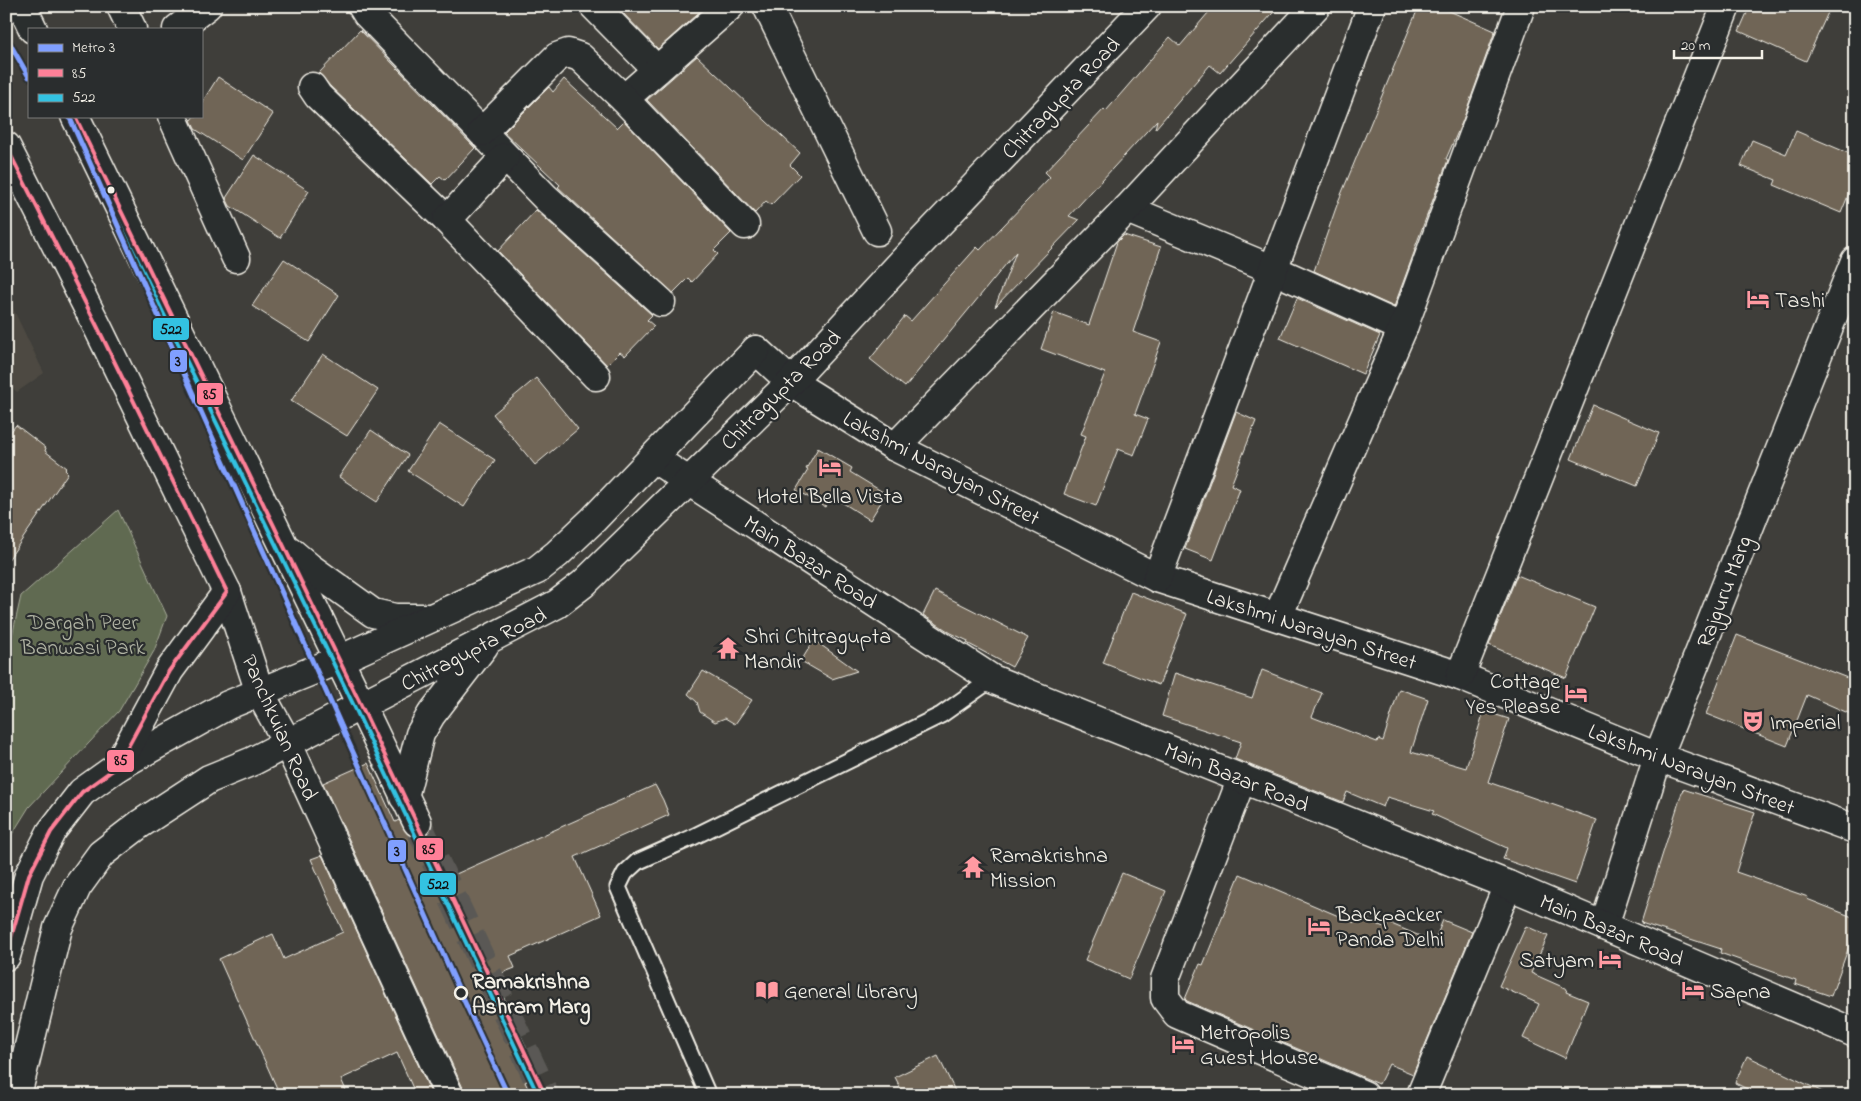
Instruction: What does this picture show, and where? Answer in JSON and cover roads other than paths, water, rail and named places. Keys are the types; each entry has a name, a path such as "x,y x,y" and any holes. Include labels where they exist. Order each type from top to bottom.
{"street":[{"path":"22,6 32,28"},
{"path":"121,6 132,28"},
{"path":"178,28 207,6"},
{"path":"362,6 367,14 505,158 546,198 661,302"},
{"path":"594,6 657,70"},
{"path":"624,99 730,6"},
{"path":"767,6 877,231"},
{"name":"Chitragupta Road","path":"361,705 557,604 602,566 687,481 791,382 906,258 1147,6"},
{"path":"895,447 1127,209 1316,6"},
{"path":"1157,578 1372,6"},
{"path":"1278,616 1403,328 1521,6"},
{"path":"1460,676 1726,6"},
{"path":"482,132 558,57 568,53 580,56 745,225"},
{"path":"312,87 318,96 447,220 596,376"},
{"path":"76,118 416,822"},
{"path":"173,118 236,258"},
{"name":"Panchkuian Road","path":"6,146 97,326 227,592 260,693 287,742 449,1095"},
{"path":"447,220 505,158"},
{"path":"1127,209 1272,269 1403,328"},
{"name":"Rajguru Marg","path":"1604,926 1658,756 1855,261"},
{"name":"Chitragupta Road","path":"116,767 228,705 339,660 537,570 575,538 756,350"},
{"name":"Lakshmi Narayan Street","path":"756,350 791,382 895,447 1157,578 1460,676 1658,756 1855,829"},
{"name":"Main Bazar Road","path":"653,458 992,679 1508,885 1855,1033"},
{"path":"283,545 309,567 373,613 395,618 430,618"},
{"path":"6,956 29,875 51,832 82,792 116,767 169,671 227,592"},
{"path":"404,796 420,734 431,715 489,639"},
{"path":"17,1095 58,928 77,887 102,854 140,824 209,779 253,761 361,705"},
{"path":"1242,778 1165,979 1165,998 1177,1014 1364,1095"},
{"path":"1421,1095 1508,885"}],"lane":[{"path":"708,1095 618,887 625,873 637,862 941,715 992,679"}],"tunnel":[{"path":"417,822 545,1095"}],"metro line":[{"name":"3","path":"6,37 28,75"},
{"name":"3","path":"70,118 461,994 508,1095"}],"place":[{"name":"Tashi","path":"1758,299"},
{"name":"Hotel Bella Vista","path":"830,467"},
{"name":"Shri Chitragupta Mandir","path":"728,648"},
{"name":"Cottage Yes Please","path":"1576,693"},
{"name":"Imperial","path":"1753,721"},
{"name":"Ramakrishna Mission","path":"973,867"},
{"name":"Backpacker Panda Delhi","path":"1319,926"},
{"name":"Satyam","path":"1610,959"},
{"name":"General Library","path":"767,990"},
{"name":"Sapna","path":"1693,990"},
{"name":"Ramakrishna Ashram Marg","path":"461,993"},
{"name":"Metropolis Guest House","path":"1183,1044"}],"park label":[{"name":"Dargah Peer Banwasi Park","path":"83,634"}]}
